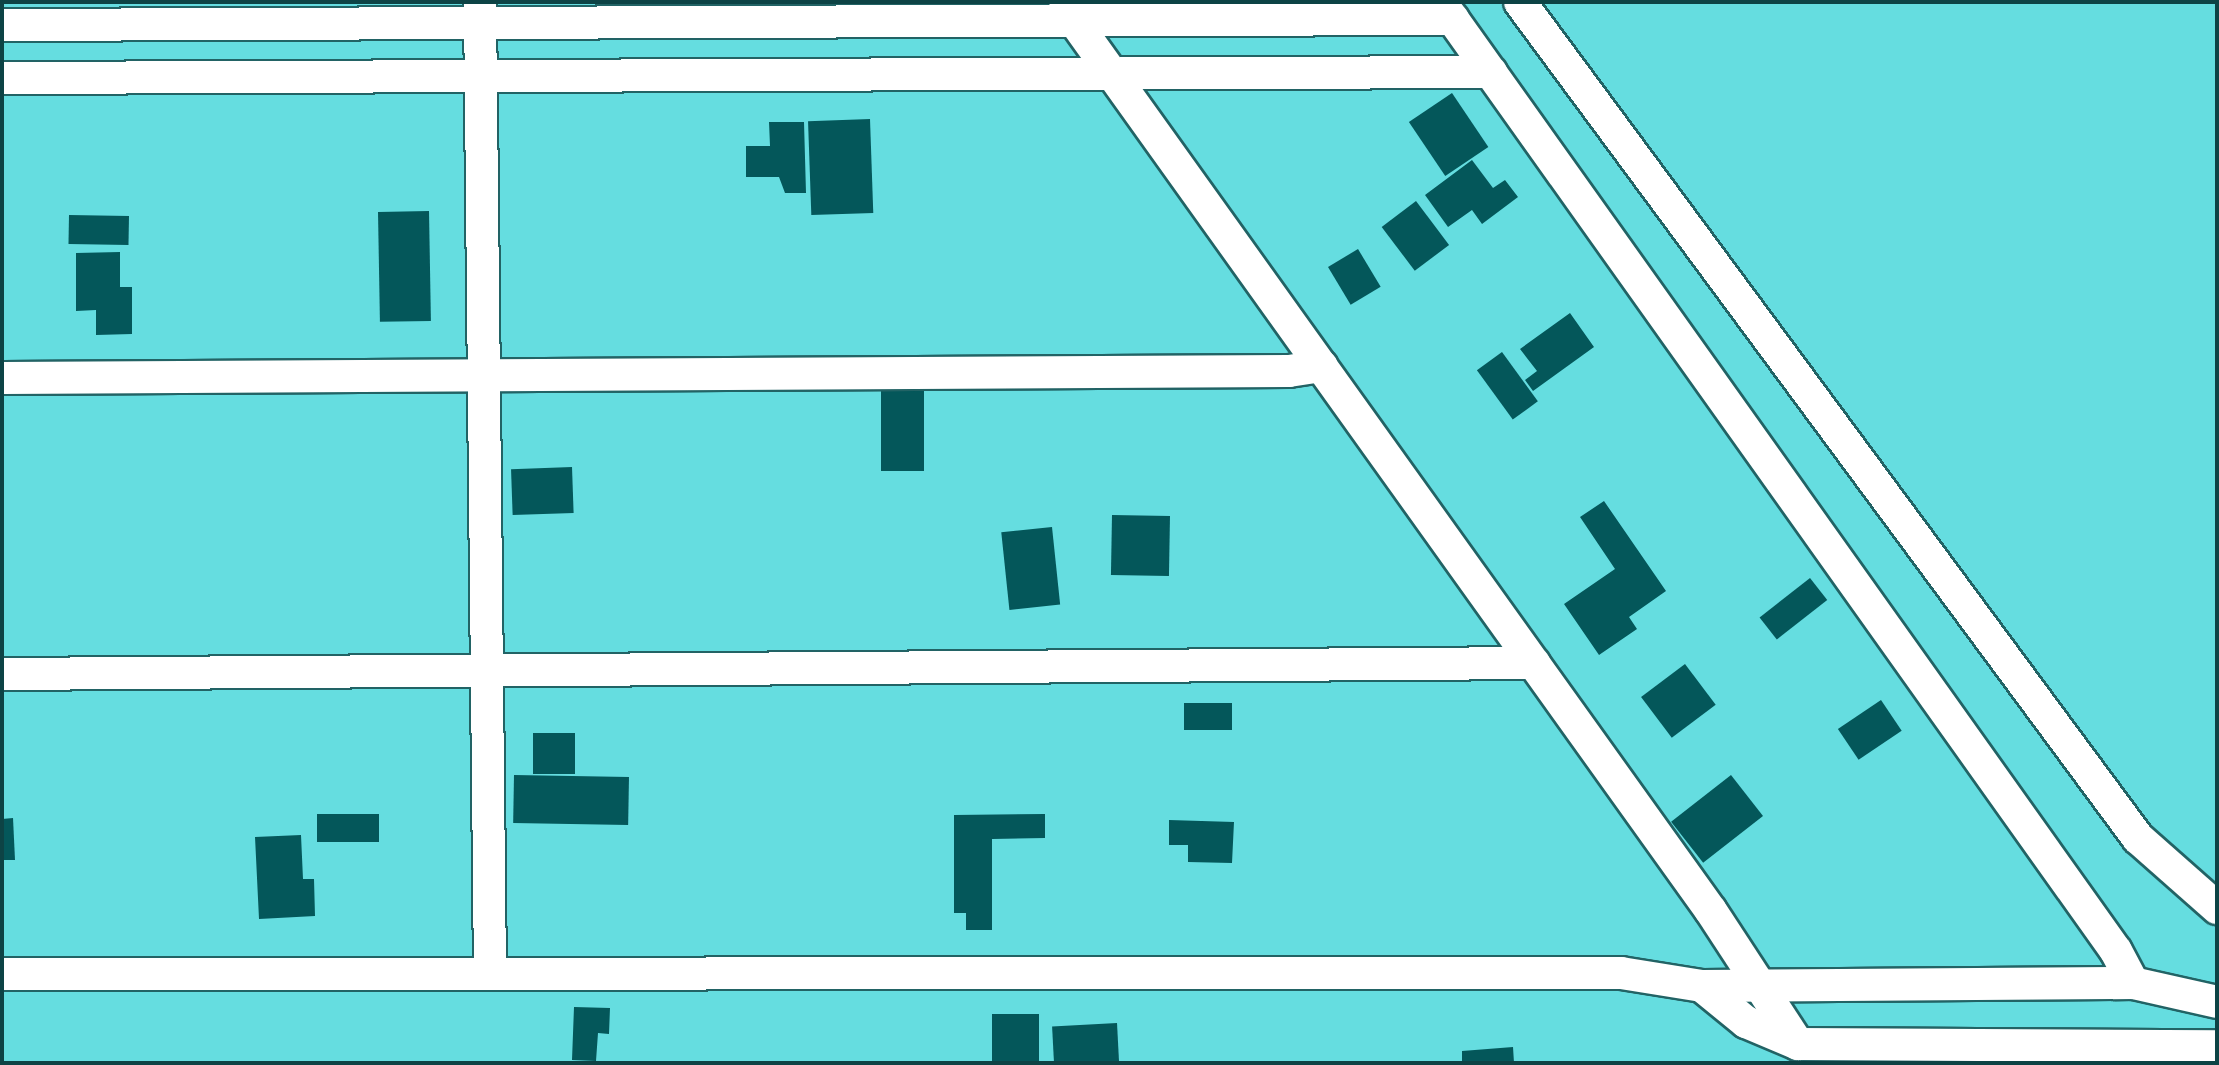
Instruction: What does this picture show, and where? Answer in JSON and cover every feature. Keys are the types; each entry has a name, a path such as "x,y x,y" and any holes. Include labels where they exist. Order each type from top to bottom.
{"street":[{"path":"1521,2 2138,838 2217,908"},
{"path":"1068,11 1534,663 1798,1044"},
{"path":"2,25 480,12 1446,11 2116,951 2133,983"},
{"path":"480,12 490,970"},
{"path":"2,78 1491,72"},
{"path":"2,379 1289,371 1322,366"},
{"path":"2,674 1534,663"},
{"path":"2,974 490,970 1621,973 1702,986 2133,983 2217,1002"},
{"path":"1702,986 1746,1022 1798,1044 2217,1046"}],"building":[{"path":"1452,93 1488,147 1445,176 1409,122"},
{"path":"870,119 873,213 811,215 808,121"},
{"path":"769,122 804,122 806,193 785,193 779,177 746,177 746,146 770,146"},
{"path":"1472,160 1493,188 1505,180 1518,197 1482,224 1472,210 1448,227 1425,195"},
{"path":"1416,201 1449,245 1415,271 1382,227"},
{"path":"429,211 431,321 380,322 378,212"},
{"path":"69,215 129,216 128,245 68,244"},
{"path":"1358,249 1381,287 1351,305 1328,267"},
{"path":"120,252 120,287 132,287 132,334 96,335 96,310 76,311 76,253"},
{"path":"1570,313 1594,347 1533,391 1525,380 1537,371 1520,349"},
{"path":"1502,352 1538,401 1513,420 1477,370"},
{"path":"881,385 924,385 924,471 881,471"},
{"path":"572,467 574,513 513,515 511,469"},
{"path":"1604,501 1666,591 1629,617 1637,629 1599,655 1564,604 1615,569 1580,517"},
{"path":"1112,515 1170,516 1169,576 1111,575"},
{"path":"1052,527 1060,605 1009,610 1001,532"},
{"path":"1810,578 1827,600 1777,639 1760,617"},
{"path":"1685,664 1716,705 1672,738 1641,697"},
{"path":"1881,700 1902,731 1859,760 1838,729"},
{"path":"1184,703 1232,703 1232,730 1184,730"},
{"path":"533,733 575,733 575,774 533,774"},
{"path":"514,775 629,777 628,825 513,823"},
{"path":"1731,775 1763,816 1703,863 1671,822"},
{"path":"317,814 379,814 379,842 317,842"},
{"path":"1045,814 1045,838 992,839 992,930 966,930 966,913 954,913 954,815"},
{"path":"13,818 15,860 2,860 2,819"},
{"path":"1169,820 1234,822 1232,863 1188,862 1188,845 1169,845"},
{"path":"301,835 303,879 314,879 315,916 259,919 255,837"},
{"path":"574,1007 610,1008 609,1034 598,1033 596,1061 572,1060"},
{"path":"992,1014 1039,1014 1039,1063 992,1063"},
{"path":"1117,1023 1119,1061 1054,1063 1052,1026"},
{"path":"1513,1047 1514,1063 1462,1063 1462,1051"}]}
